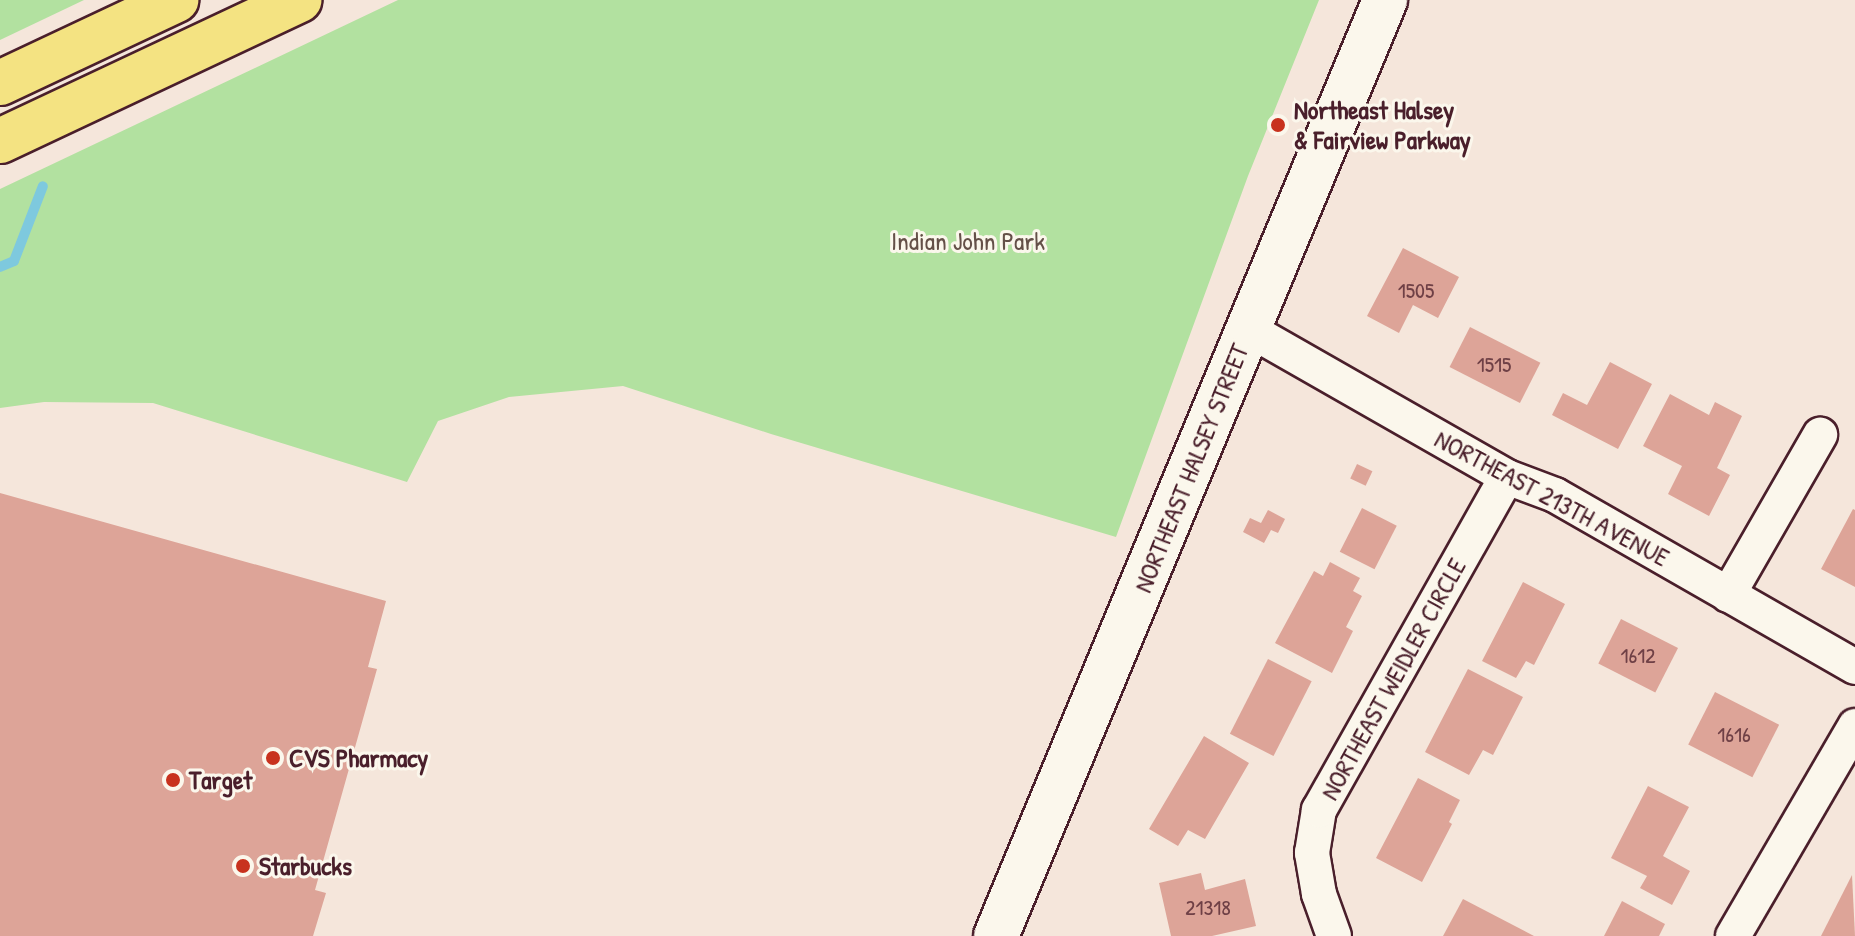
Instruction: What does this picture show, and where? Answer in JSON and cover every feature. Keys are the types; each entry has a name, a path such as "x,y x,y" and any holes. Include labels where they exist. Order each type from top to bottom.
{"main road":[{"path":"0,83 176,0"},
{"path":"0,141 299,0"},
{"name":"NORTHEAST HALSEY STREET","path":"996,936 1385,0"}],"street":[{"name":"NORTHEAST 213TH AVENUE","path":"1248,329 1507,477 1555,495 1855,667"},
{"path":"1728,595 1820,435"},
{"name":"NORTHEAST WEIDLER CIRCLE","path":"1334,936 1319,894 1312,853 1319,810 1507,477"},
{"path":"1733,936 1855,726"}],"green space":[{"path":"0,0 84,0 0,40"},
{"name":"Indian John Park","path":"398,0 1319,0 1248,176 1116,537 771,434 623,386 509,397 438,421 407,482 153,403 44,402 0,408 0,189"}],"building":[{"path":"1403,248 1459,277 1438,318 1413,305 1399,333 1367,316"},
{"path":"1470,327 1540,363 1520,403 1450,367"},
{"path":"1610,362 1652,384 1618,449 1552,415 1563,393 1587,405"},
{"path":"1670,394 1709,415 1715,402 1742,416 1717,468 1730,475 1709,516 1668,494 1682,466 1643,446"},
{"path":"1357,464 1372,471 1366,486 1350,479"},
{"name":"Target","path":"0,493 386,601 368,667 377,669 315,890 326,893 313,936 0,936"},
{"path":"1362,508 1397,526 1375,569 1340,552"},
{"path":"1268,510 1285,519 1278,533 1271,530 1264,543 1243,532 1250,518 1261,523"},
{"path":"1855,510 1855,587 1821,569"},
{"path":"1330,562 1360,578 1353,591 1362,596 1346,627 1353,631 1332,673 1275,643 1314,571 1323,576"},
{"path":"1523,582 1565,604 1534,665 1526,661 1516,678 1482,661"},
{"path":"1621,619 1678,648 1655,693 1598,664"},
{"path":"1268,659 1312,681 1274,756 1230,734"},
{"path":"1468,669 1523,697 1493,755 1483,750 1469,775 1425,752"},
{"path":"1715,692 1779,725 1752,777 1688,745"},
{"path":"1204,736 1249,763 1205,839 1188,830 1178,846 1149,829"},
{"path":"1418,778 1460,800 1449,822 1452,824 1422,882 1376,858"},
{"path":"1648,786 1689,807 1663,856 1690,871 1672,905 1640,888 1647,876 1611,858"},
{"path":"1201,873 1205,890 1245,879 1256,926 1212,936 1171,936 1159,883"},
{"path":"1852,875 1855,936 1821,936"},
{"path":"1463,899 1534,936 1443,936"},
{"path":"1622,901 1665,924 1659,936 1604,936"}],"waterway":[{"path":"0,267 14,261 43,186"}],"place":[{"name":"Northeast Halsey & Fairview Parkway","path":"1278,125"},
{"name":"CVS Pharmacy","path":"273,758"},
{"name":"Target","path":"173,780"},
{"name":"Starbucks","path":"243,866"}]}
